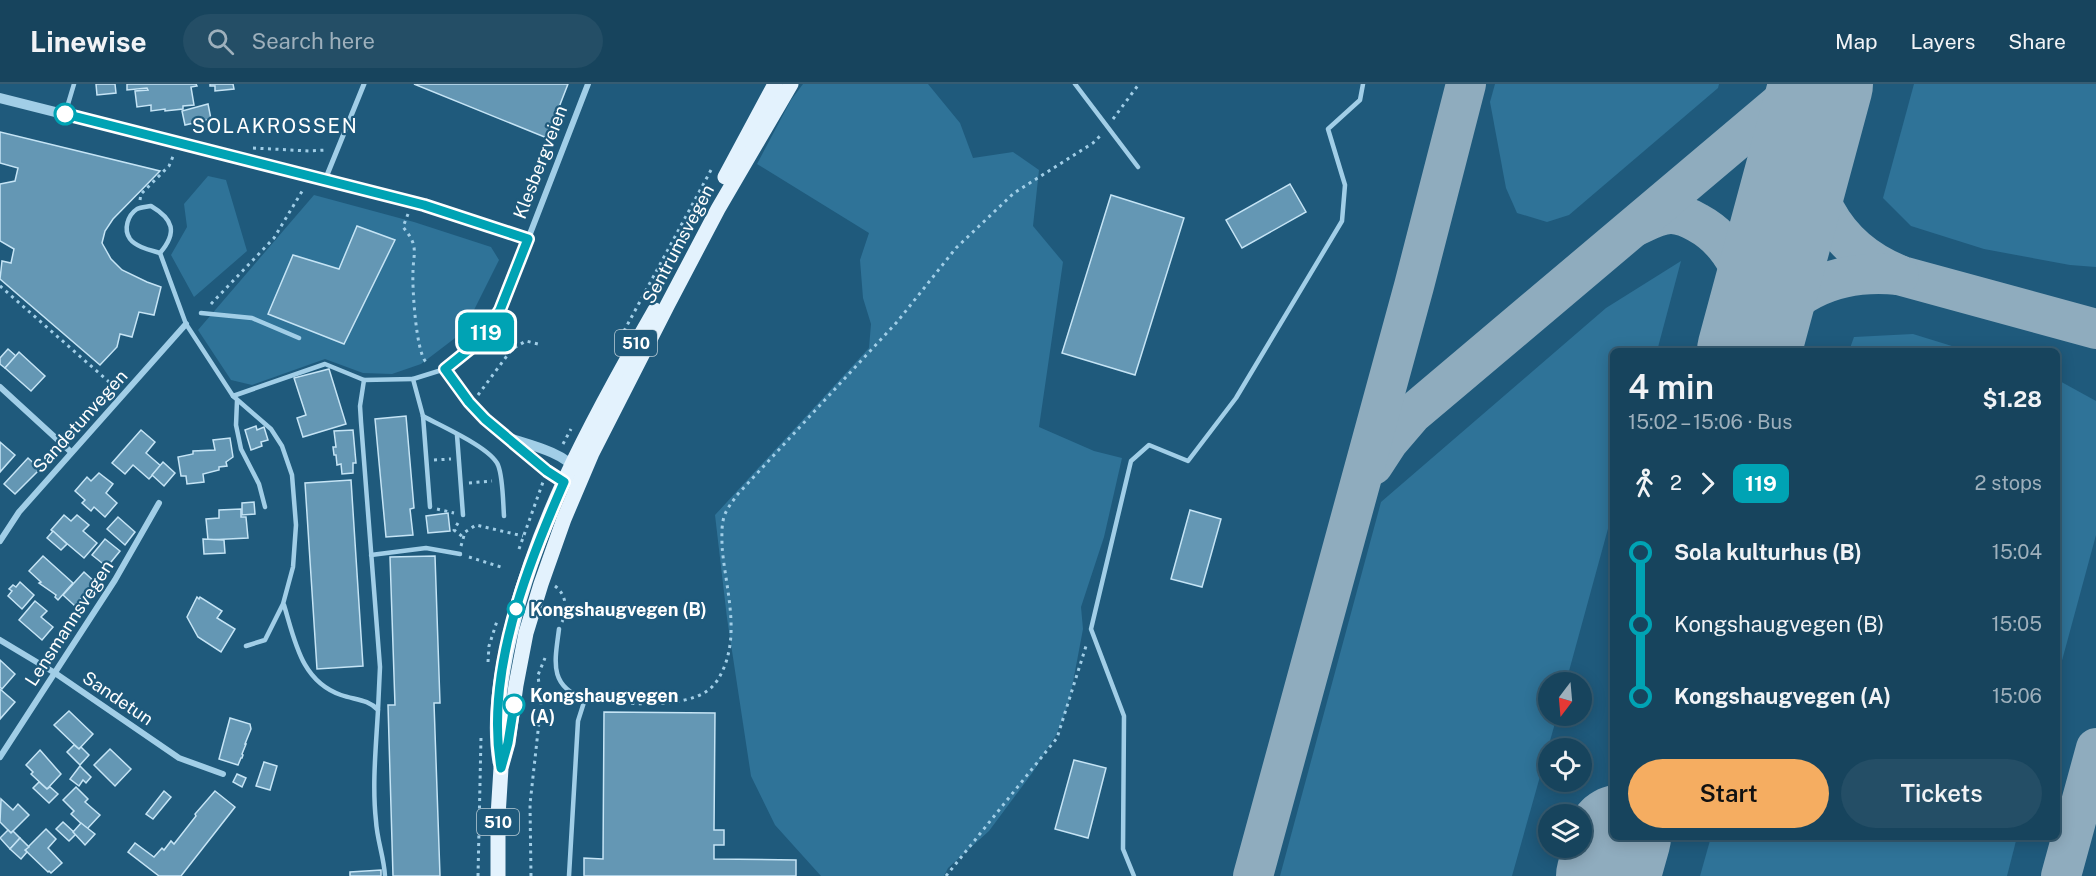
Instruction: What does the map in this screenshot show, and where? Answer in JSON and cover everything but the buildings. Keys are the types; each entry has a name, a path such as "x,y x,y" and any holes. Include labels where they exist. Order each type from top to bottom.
{"main road":[{"name":"Sentrumsvegen","path":"501,768 497,742 500,684 511,630 525,579 564,482 607,393 660,300 775,84"},
{"name":"Sentrumsvegen","path":"498,876 501,768 508,743 526,633 564,519 592,453 718,209 791,84"}],"street":[{"path":"326,180 364,84"},
{"name":"Klesbergveien","path":"445,369 481,340 500,310 588,84"},
{"path":"0,98 424,205 528,239"},
{"name":"Sandetunvegen","path":"0,541 19,512 186,324"},
{"path":"445,369 469,402 509,438 547,471 564,482 580,481 572,465 557,455 509,438"},
{"path":"1,391 71,452"},
{"name":"Lensmannsvegen","path":"0,756 115,580 159,503"},
{"name":"Sandetun","path":"0,640 55,673 180,758 223,774"}],"lane":[{"path":"65,114 74,84"},
{"path":"1075,84 1138,167"},
{"path":"1134,876 1123,849 1124,716 1091,629 1131,461 1149,445 1188,461 1236,398 1342,220 1345,185 1328,129 1360,100 1363,84"},
{"path":"160,253 138,245 130,239 127,224 138,208 151,206 168,219 172,227 160,253 186,324 237,401 271,429 282,446 292,475 296,504 295,550 290,582 283,604 265,640 246,646"},
{"path":"201,313 252,318 299,338"},
{"path":"233,396 325,364 364,380 413,378 445,369"},
{"path":"413,378 423,416 430,507"},
{"path":"364,380 360,406 380,667 375,783 376,823 385,862 385,876"},
{"path":"237,401 236,425 241,449 259,484 265,507"},
{"path":"423,416 486,452 498,466 504,516"},
{"path":"457,435 463,515"},
{"path":"371,555 426,548 460,554"},
{"path":"283,604 298,653 313,677 325,689 371,703 378,710"},
{"path":"559,629 555,666 558,679 566,690 585,699 578,721 569,876"}],"path":[{"path":"585,699 659,703 696,697 713,686 723,671 731,644 732,625 724,569 722,534 725,514 737,495 897,322 956,248 1014,193 1093,143 1108,128 1139,84"},
{"path":"252,148 338,150"},
{"path":"138,208 141,194 169,166 174,154"},
{"path":"201,313 274,238 309,176"},
{"path":"408,213 403,227 413,242 415,251 414,304 418,339 423,360 426,362"},
{"path":"0,286 123,394"},
{"path":"469,402 478,395 512,349 526,341 538,344"},
{"path":"430,507 463,515 454,530 463,537"},
{"path":"504,567 460,554 463,537 468,528 476,525 523,536"},
{"path":"551,583 562,591 565,601 565,617 559,629"},
{"path":"946,876 1058,738 1091,629"},
{"path":"531,876 530,804 541,704 538,675 546,657"}],"shaded area":[{"path":"803,84 928,84 960,123 973,158 1013,152 1039,170 1033,226 1063,262 1039,427 1094,451 1122,458 1104,537 1081,607 1083,629 1070,698 1056,735 1033,772 989,831 948,868 944,876 821,876 775,825 751,776 727,618 715,515 869,348 871,324 863,298 860,260 869,233 757,164 791,100"},
{"path":"1495,84 1719,84 1718,88 1569,215 1547,222 1517,213 1506,188 1490,102"},
{"path":"1914,84 2096,84 2096,267 2070,265 1984,249 1911,226 1883,198"},
{"path":"208,176 226,180 247,251 194,297 171,255 187,227 184,204"},
{"path":"314,195 414,222 491,247 499,260 463,332 421,364 392,374 363,373 325,359 252,385 231,380 198,330"},
{"path":"1681,261 1658,348 1610,348 1610,521 1569,672 1538,672 1538,726 1554,726 1551,738 1538,738 1538,784 1512,876 1280,876 1381,502 1606,308"},
{"path":"1913,334 1958,348 1850,348 1854,337"},
{"path":"2060,381 2096,401 2096,535 2060,668"},
{"path":"1710,840 2016,840 2007,876 1700,876"}],"taxiway":[{"path":"1253,876 1414,286 1466,84"},
{"path":"1373,465 1388,442 1412,414 1803,84"},
{"path":"1813,113 1810,140 1811,165 1817,190 1826,212 1839,232 1857,249 1878,264 1902,276 2096,329"},
{"path":"1636,226 1658,216 1674,214 1692,220 1711,231 1738,264 1757,320"},
{"path":"1753,348 1778,314 1794,300 1812,289 1853,276 1899,275"},
{"path":"2061,876 2096,748"}],"runway":[{"path":"1750,348 1821,84"},
{"path":"1608,876 1618,840"}],"bus line":[{"name":"119","path":"65,114 424,205 528,239 500,310 481,340 445,369 469,402 485,419 547,471 564,482 525,579 511,630 500,684 497,742 501,768 508,743 514,705"}],"place":[{"name":"Kongshaugvegen (B)","path":"516,609"},
{"name":"Kongshaugvegen (A)","path":"514,705"}],"district":[{"name":"SOLAKROSSEN","path":"275,126"}]}
